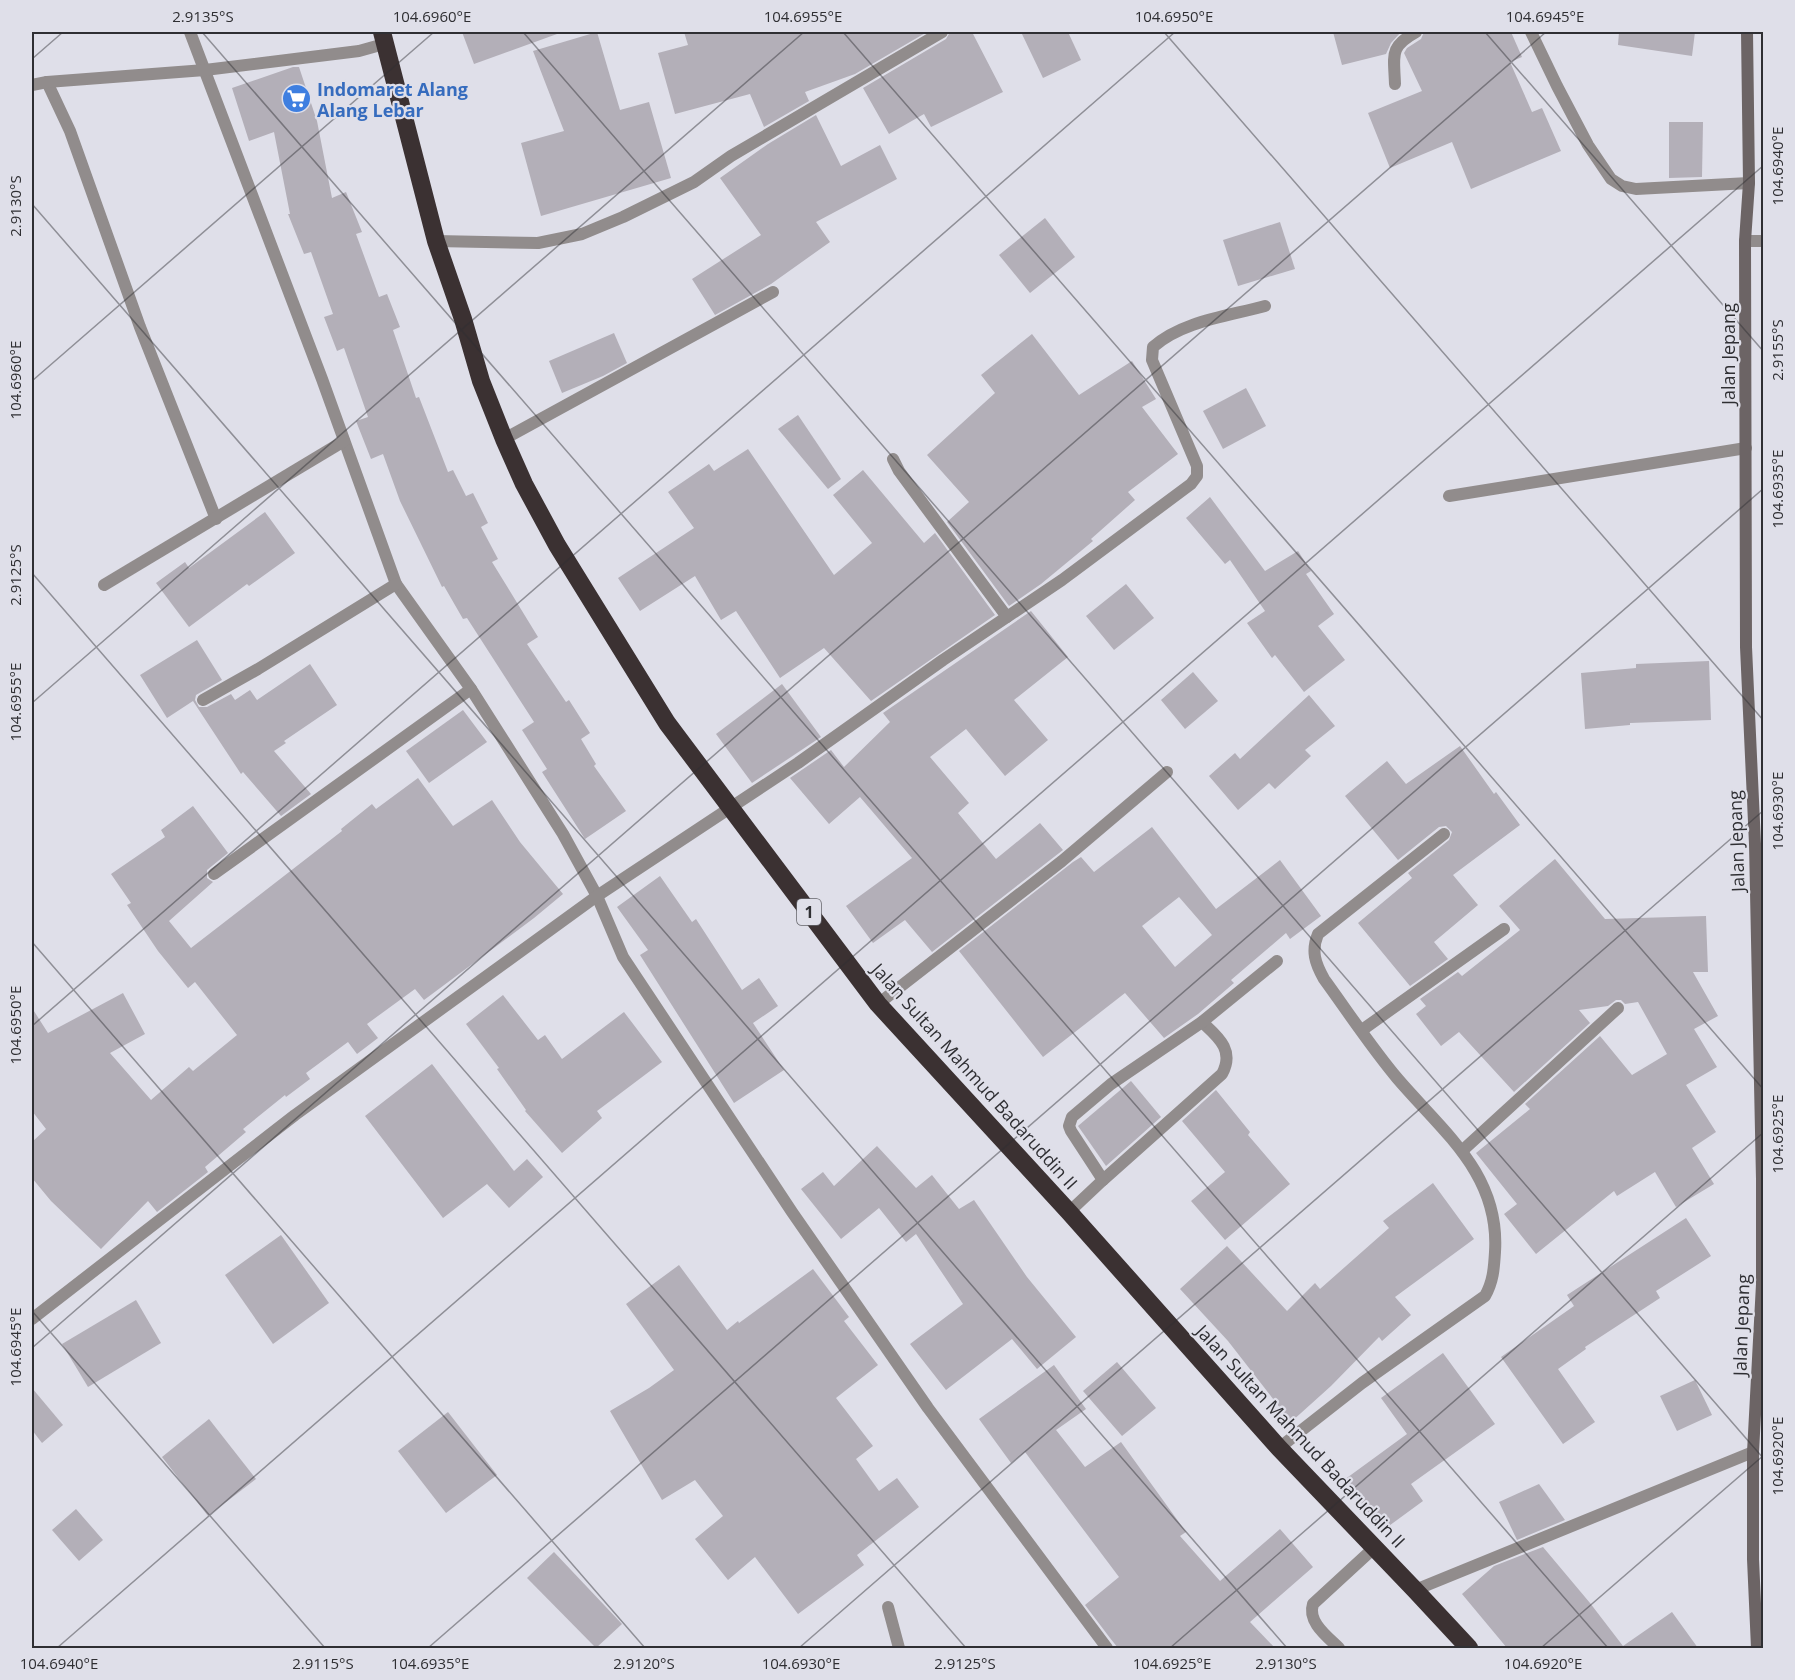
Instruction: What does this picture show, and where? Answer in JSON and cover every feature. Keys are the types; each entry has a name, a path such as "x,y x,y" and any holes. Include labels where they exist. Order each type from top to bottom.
{"highway":[{"name":"Jalan Sultan Mahmud Badaruddin II","path":"383,38 436,241 463,319 481,381 504,439 524,484 594,608 667,723 878,1004 1069,1212 1280,1448 1469,1648"}],"street":[{"path":"190,32 396,584 471,689 562,834 597,896 623,957 792,1212 928,1408 1107,1648"},
{"path":"436,241 538,243 582,234 694,182 730,156 942,32"},
{"path":"1395,84 1396,47 1401,40 1416,32"},
{"path":"1531,32 1588,145 1611,179 1622,186 1636,189 1749,183"},
{"name":"Jalan Jepang","path":"1747,32 1749,183 1745,241 1746,646 1759,843 1761,1074 1762,1284 1753,1452 1753,1558 1757,1648"},
{"path":"32,85 205,70 359,51 383,38"},
{"path":"47,82 70,131 140,327 216,519"},
{"path":"1745,241 1764,241"},
{"path":"504,439 773,292"},
{"path":"32,1319 295,1115 597,896 731,808 1062,580 1191,484 1197,476 1197,466 1152,360 1153,347 1161,339 1188,327 1265,306"},
{"path":"104,585 344,441"},
{"path":"1449,495 1746,448"},
{"path":"893,459 899,471 1007,617"},
{"path":"203,700 396,584"},
{"path":"214,874 471,689"},
{"path":"878,1004 1062,861 1167,772"},
{"path":"1280,1448 1362,1383 1485,1296 1494,1274 1497,1234 1488,1195 1463,1150 1396,1077 1324,979 1316,964 1313,946 1318,934 1444,834"},
{"path":"1362,1030 1504,929"},
{"path":"1103,1180 1071,1131 1069,1126 1072,1118 1111,1084 1202,1022 1277,961"},
{"path":"1463,1150 1618,1008"},
{"path":"1069,1212 1222,1074 1228,1064 1222,1042 1202,1022"},
{"path":"1415,1590 1753,1452"},
{"path":"1339,1648 1316,1624 1311,1610 1313,1604 1375,1547"},
{"path":"888,1607 899,1648"}],"building":[{"path":"462,32 556,32 557,34 474,64"},
{"path":"597,32 620,110 649,102 671,178 541,216 521,143 564,131 533,51"},
{"path":"684,32 927,32 855,74 805,92 809,101 764,127 750,94 675,114 658,53 688,45"},
{"path":"950,32 972,32 1003,92 931,127 924,114 889,134 863,88 946,39"},
{"path":"1021,32 1068,32 1081,60 1043,78"},
{"path":"1333,32 1401,32 1391,43 1386,54 1342,65"},
{"path":"1424,32 1511,32 1522,57 1510,62 1532,112 1542,108 1561,151 1471,189 1452,142 1390,168 1368,113 1422,91 1404,53 1407,48 1421,39"},
{"path":"1619,32 1695,32 1692,56 1618,45"},
{"path":"299,67 317,121 332,198 346,192 362,232 356,234 379,297 387,294 400,327 393,330 416,398 419,397 448,472 453,470 466,496 473,493 488,523 481,527 498,559 492,562 538,637 527,644 566,702 569,700 590,733 581,739 596,764 594,766 626,811 585,839 542,772 547,769 522,730 534,722 467,618 463,619 444,586 442,587 400,501 383,454 371,459 356,421 368,417 344,348 337,351 324,317 333,314 311,252 304,254 288,214 290,214 274,132 249,141 232,88"},
{"path":"816,115 841,166 880,145 897,179 816,222 830,242 771,284 715,315 692,279 761,235 720,178 768,144"},
{"path":"1669,122 1703,122 1702,177 1669,178"},
{"path":"1045,218 1075,257 1030,293 999,255"},
{"path":"1280,222 1295,269 1238,286 1223,240"},
{"path":"614,333 627,363 562,393 549,361"},
{"path":"1032,334 1079,395 1132,361 1156,399 1142,407 1178,454 1128,492 1135,500 1091,539 1093,541 1041,584 1009,606 947,522 969,502 927,455 995,393 981,375"},
{"path":"1246,388 1266,426 1223,449 1203,411"},
{"path":"798,415 841,479 828,489 778,429"},
{"path":"748,449 834,575 872,543 833,495 863,470 924,543 935,533 995,615 871,701 824,648 780,678 736,611 721,620 695,576 640,611 618,578 694,528 668,492 709,464 714,471"},
{"path":"1210,497 1265,571 1298,551 1311,571 1306,574 1334,614 1318,626 1345,660 1304,692 1275,655 1272,658 1247,623 1265,611 1230,560 1225,564 1186,518"},
{"path":"265,512 295,553 249,586 247,584 189,627 156,583 185,562 189,568"},
{"path":"1126,584 1154,618 1114,650 1086,616"},
{"path":"1031,611 1068,657 1014,700 1048,740 1005,776 966,729 930,757 969,803 958,813 996,859 1040,823 1063,850 932,952 905,920 873,943 846,906 912,858 860,797 829,824 790,778 831,750 844,767 890,722 883,713"},
{"path":"197,640 222,680 196,695 195,700 199,707 207,707 231,694 235,700 250,690 257,700 310,664 337,705 284,741 286,743 274,751 311,794 281,816 243,772 241,774 193,701 167,718 140,675"},
{"path":"1709,661 1711,720 1630,723 1630,725 1585,729 1581,673 1636,668 1636,664"},
{"path":"1193,672 1218,701 1185,729 1161,700"},
{"path":"782,684 821,737 752,783 716,734"},
{"path":"1309,695 1335,726 1305,750 1311,756 1275,789 1269,783 1238,810 1209,776 1235,753 1240,759"},
{"path":"463,710 487,742 429,783 406,751"},
{"path":"1460,746 1494,794 1496,792 1520,825 1453,875 1478,905 1434,942 1448,959 1410,986 1358,923 1412,878 1408,873 1449,840 1452,832 1446,826 1439,827 1398,860 1345,796 1387,761 1406,784"},
{"path":"418,778 453,826 492,800 520,842 563,894 424,1000 415,989 367,1024 378,1038 357,1054 348,1042 306,1073 310,1079 286,1097 285,1095 243,1129 246,1132 205,1167 208,1172 157,1212 148,1201 101,1249 51,1201 32,1178 32,1142 46,1129 32,1111 32,1008 48,1033 123,993 145,1034 110,1053 151,1100 189,1067 193,1071 237,1035 195,982 188,988 158,951 127,905 131,903 111,874 165,837 161,830 193,806 228,853 207,870 207,878 213,882 169,921 191,948 342,831 341,829 372,804 376,809"},
{"path":"1152,827 1216,909 1280,860 1321,916 1290,939 1286,933 1231,980 1234,983 1198,1014 1164,1038 1125,993 1043,1057 959,951 1081,857 1094,872","holes":["1179,897 1212,935 1175,967 1142,926"]},
{"path":"1555,859 1605,919 1706,916 1708,972 1693,972 1718,1016 1694,1029 1717,1067 1686,1085 1716,1132 1692,1148 1714,1184 1676,1207 1655,1172 1617,1196 1614,1191 1536,1254 1504,1214 1517,1204 1476,1153 1530,1109 1525,1104 1600,1036 1632,1075 1667,1054 1638,1002 1625,1004 1621,1000 1616,1000 1608,1006 1579,1010 1590,1023 1514,1092 1459,1032 1441,1046 1416,1014 1426,1006 1420,999 1458,972 1462,976 1520,930 1499,906"},
{"path":"660,876 692,922 696,919 742,990 759,978 778,1006 753,1023 784,1070 734,1103 640,955 648,950 617,907"},
{"path":"503,995 538,1040 545,1035 562,1059 624,1012 662,1062 597,1111 602,1118 562,1153 525,1111 497,1069 499,1068 466,1024"},
{"path":"432,1064 514,1171 527,1159 543,1177 509,1208 487,1184 443,1218 365,1116"},
{"path":"1131,1081 1161,1117 1106,1166 1078,1126"},
{"path":"1216,1090 1250,1132 1248,1135 1290,1184 1225,1240 1191,1201 1225,1172 1182,1121"},
{"path":"877,1146 916,1188 932,1175 959,1209 974,1200 1027,1277 1076,1337 1037,1369 1012,1339 946,1390 910,1344 963,1304 916,1234 906,1242 879,1208 841,1239 801,1189 823,1172 834,1186"},
{"path":"1433,1183 1474,1239 1395,1297 1411,1315 1382,1341 1379,1337 1331,1386 1291,1422 1228,1341 1180,1289 1227,1246 1287,1311 1315,1283 1320,1289 1389,1228 1383,1221"},
{"path":"1686,1218 1711,1256 1656,1291 1660,1298 1585,1347 1586,1349 1558,1369 1595,1422 1563,1444 1501,1357 1574,1306 1567,1295"},
{"path":"281,1235 329,1303 273,1344 225,1275"},
{"path":"679,1265 727,1330 813,1269 849,1317 844,1321 878,1365 836,1398 873,1446 856,1459 879,1491 897,1478 919,1507 857,1555 864,1565 798,1614 755,1557 728,1580 695,1539 723,1516 695,1480 662,1500 610,1411 674,1370 626,1304"},
{"path":"136,1300 161,1343 88,1387 62,1344"},
{"path":"1443,1353 1495,1424 1411,1484 1423,1501 1382,1531 1344,1480 1407,1434 1381,1398"},
{"path":"1117,1362 1156,1408 1122,1436 1083,1391"},
{"path":"1054,1365 1086,1409 1056,1430 1085,1467 1121,1442 1186,1532 1180,1536 1220,1581 1280,1529 1313,1567 1250,1622 1275,1648 1118,1648 1110,1638 1085,1605 1119,1577 1025,1452 1011,1463 979,1419"},
{"path":"1695,1380 1712,1415 1677,1431 1660,1396"},
{"path":"32,1388 63,1425 42,1443 32,1430"},
{"path":"448,1412 497,1475 446,1513 398,1451"},
{"path":"209,1419 256,1479 208,1516 162,1457"},
{"path":"1539,1484 1565,1520 1517,1540 1499,1502"},
{"path":"76,1509 103,1540 79,1561 52,1530"},
{"path":"1543,1547 1623,1646 1672,1612 1698,1648 1507,1648 1462,1594 1494,1566"},
{"path":"554,1552 622,1624 596,1648 527,1578"}],"place":[{"name":"Indomaret Alang Alang Lebar","path":"296,99"}]}
